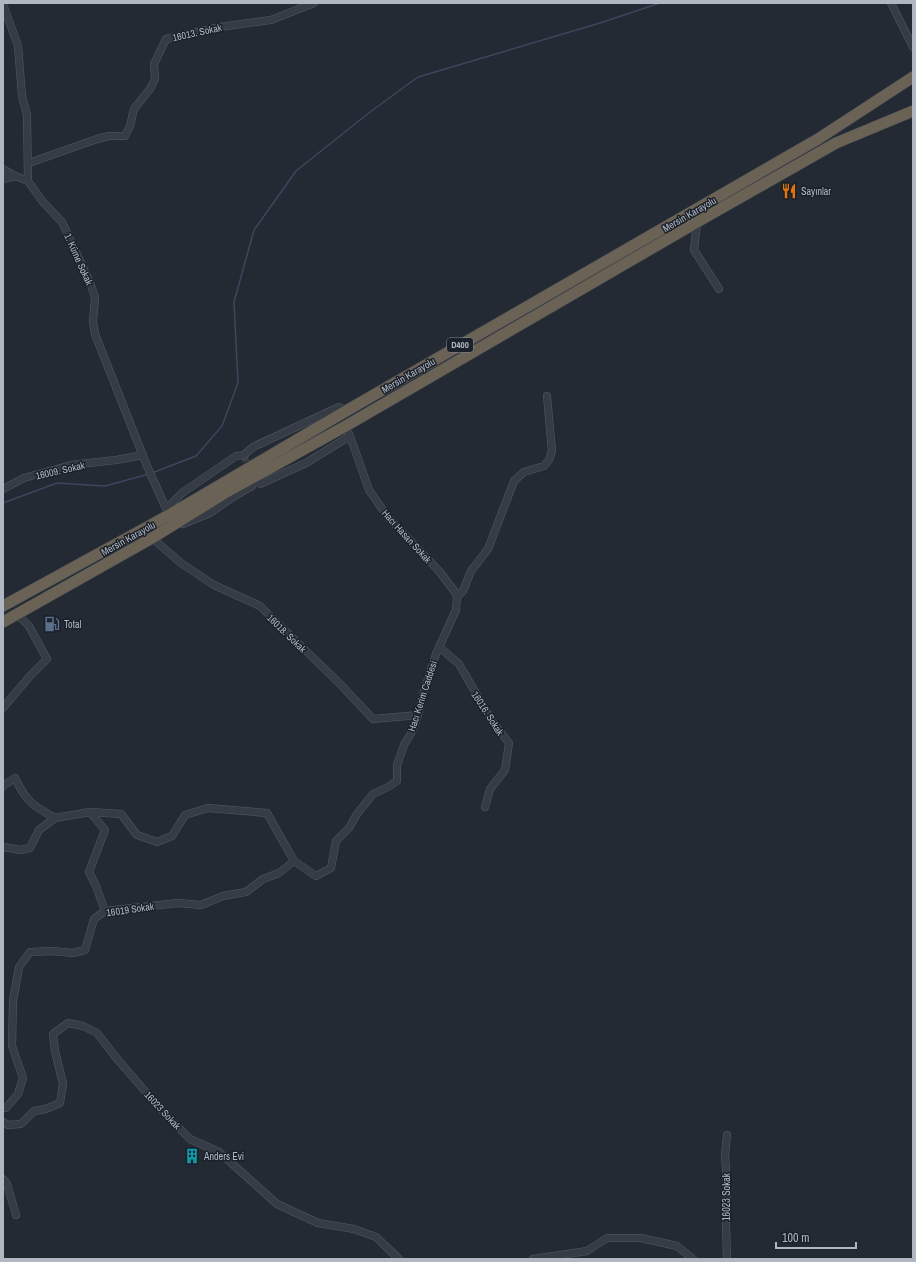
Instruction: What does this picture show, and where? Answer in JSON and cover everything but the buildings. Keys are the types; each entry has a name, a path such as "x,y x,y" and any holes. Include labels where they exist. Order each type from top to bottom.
{"highway":[{"name":"Mersin Karayolu","path":"3,606 346,411 818,139 913,77"},
{"name":"Mersin Karayolu","path":"3,622 152,538 225,493 347,432 697,222 836,143 913,111"}],"street":[{"name":"16013. Sokak","path":"29,163 97,139 108,136 125,136 130,126 134,110 150,89 155,79 154,64 166,39 220,27 270,20 314,3"},
{"path":"891,3 913,47"},
{"path":"3,4 18,46 22,96 27,115 29,163 28,181 14,176 3,169"},
{"path":"3,179 14,176"},
{"name":"1. Küme Sokak","path":"28,181 43,202 62,222 89,280 95,297 93,322 95,334 147,466 167,512"},
{"path":"697,222 694,250 720,289"},
{"name":"Hacı Kerim Caddesi","path":"3,847 21,850 30,848 39,830 55,818 90,812 121,814 137,835 157,842 172,836 185,815 208,808 267,813 294,862 316,876 331,868 336,841 349,828 357,814 373,794 397,781 397,765 404,745 413,730 424,688 439,647 456,610 457,597 463,591 471,571 488,549 514,480 524,472 544,466 549,460 552,451 547,396"},
{"path":"167,512 182,492 236,456 244,455 253,447 339,407 346,411"},
{"name":"Hacı Hasan Sokak","path":"347,432 369,490 387,516 439,572 455,592 457,597"},
{"name":"16009. Sokak","path":"3,489 24,478 71,465 116,460 143,455"},
{"name":"16018. Sokak","path":"152,538 181,563 214,585 260,606 339,683 373,719 418,715"},
{"path":"3,708 30,676 47,659 28,626 21,618"},
{"name":"16016. Sokak","path":"439,647 458,664 492,721 508,743 505,770 490,789 485,807"},
{"path":"3,786 15,778 22,792 34,806 55,818"},
{"path":"90,812 105,830 89,872 105,911"},
{"name":"16019 Sokak","path":"3,1108 6,1108 18,1094 23,1078 12,1046 13,1001 19,968 30,952 52,950 73,953 85,950 94,919 105,911 178,903 201,905 223,896 246,892 263,879 279,873 294,862"},
{"name":"16023 Sokak","path":"3,1122 8,1125 21,1124 34,1111 60,1103 63,1084 55,1051 53,1034 68,1023 83,1026 97,1033 133,1078 164,1113 190,1139 219,1152 277,1204 318,1223 354,1229 376,1237 399,1259"},
{"name":"16023 Sokak","path":"727,1135 725,1155 727,1185 727,1259"},
{"path":"3,1179 7,1184 16,1215"},
{"path":"533,1259 587,1251 607,1238 641,1238 676,1246 693,1259"}],"waterway":[{"path":"152,473 196,456 222,426 238,383 234,302 254,230 296,171 370,112 418,77 600,23 660,3"},
{"path":"3,503 57,483 105,486 149,474"}],"tunnel":[{"path":"244,455 250,472"}],"place":[{"name":"Sayınlar","path":"789,191"},
{"name":"Total","path":"52,624"},
{"name":"Anders Evi","path":"192,1156"}]}
